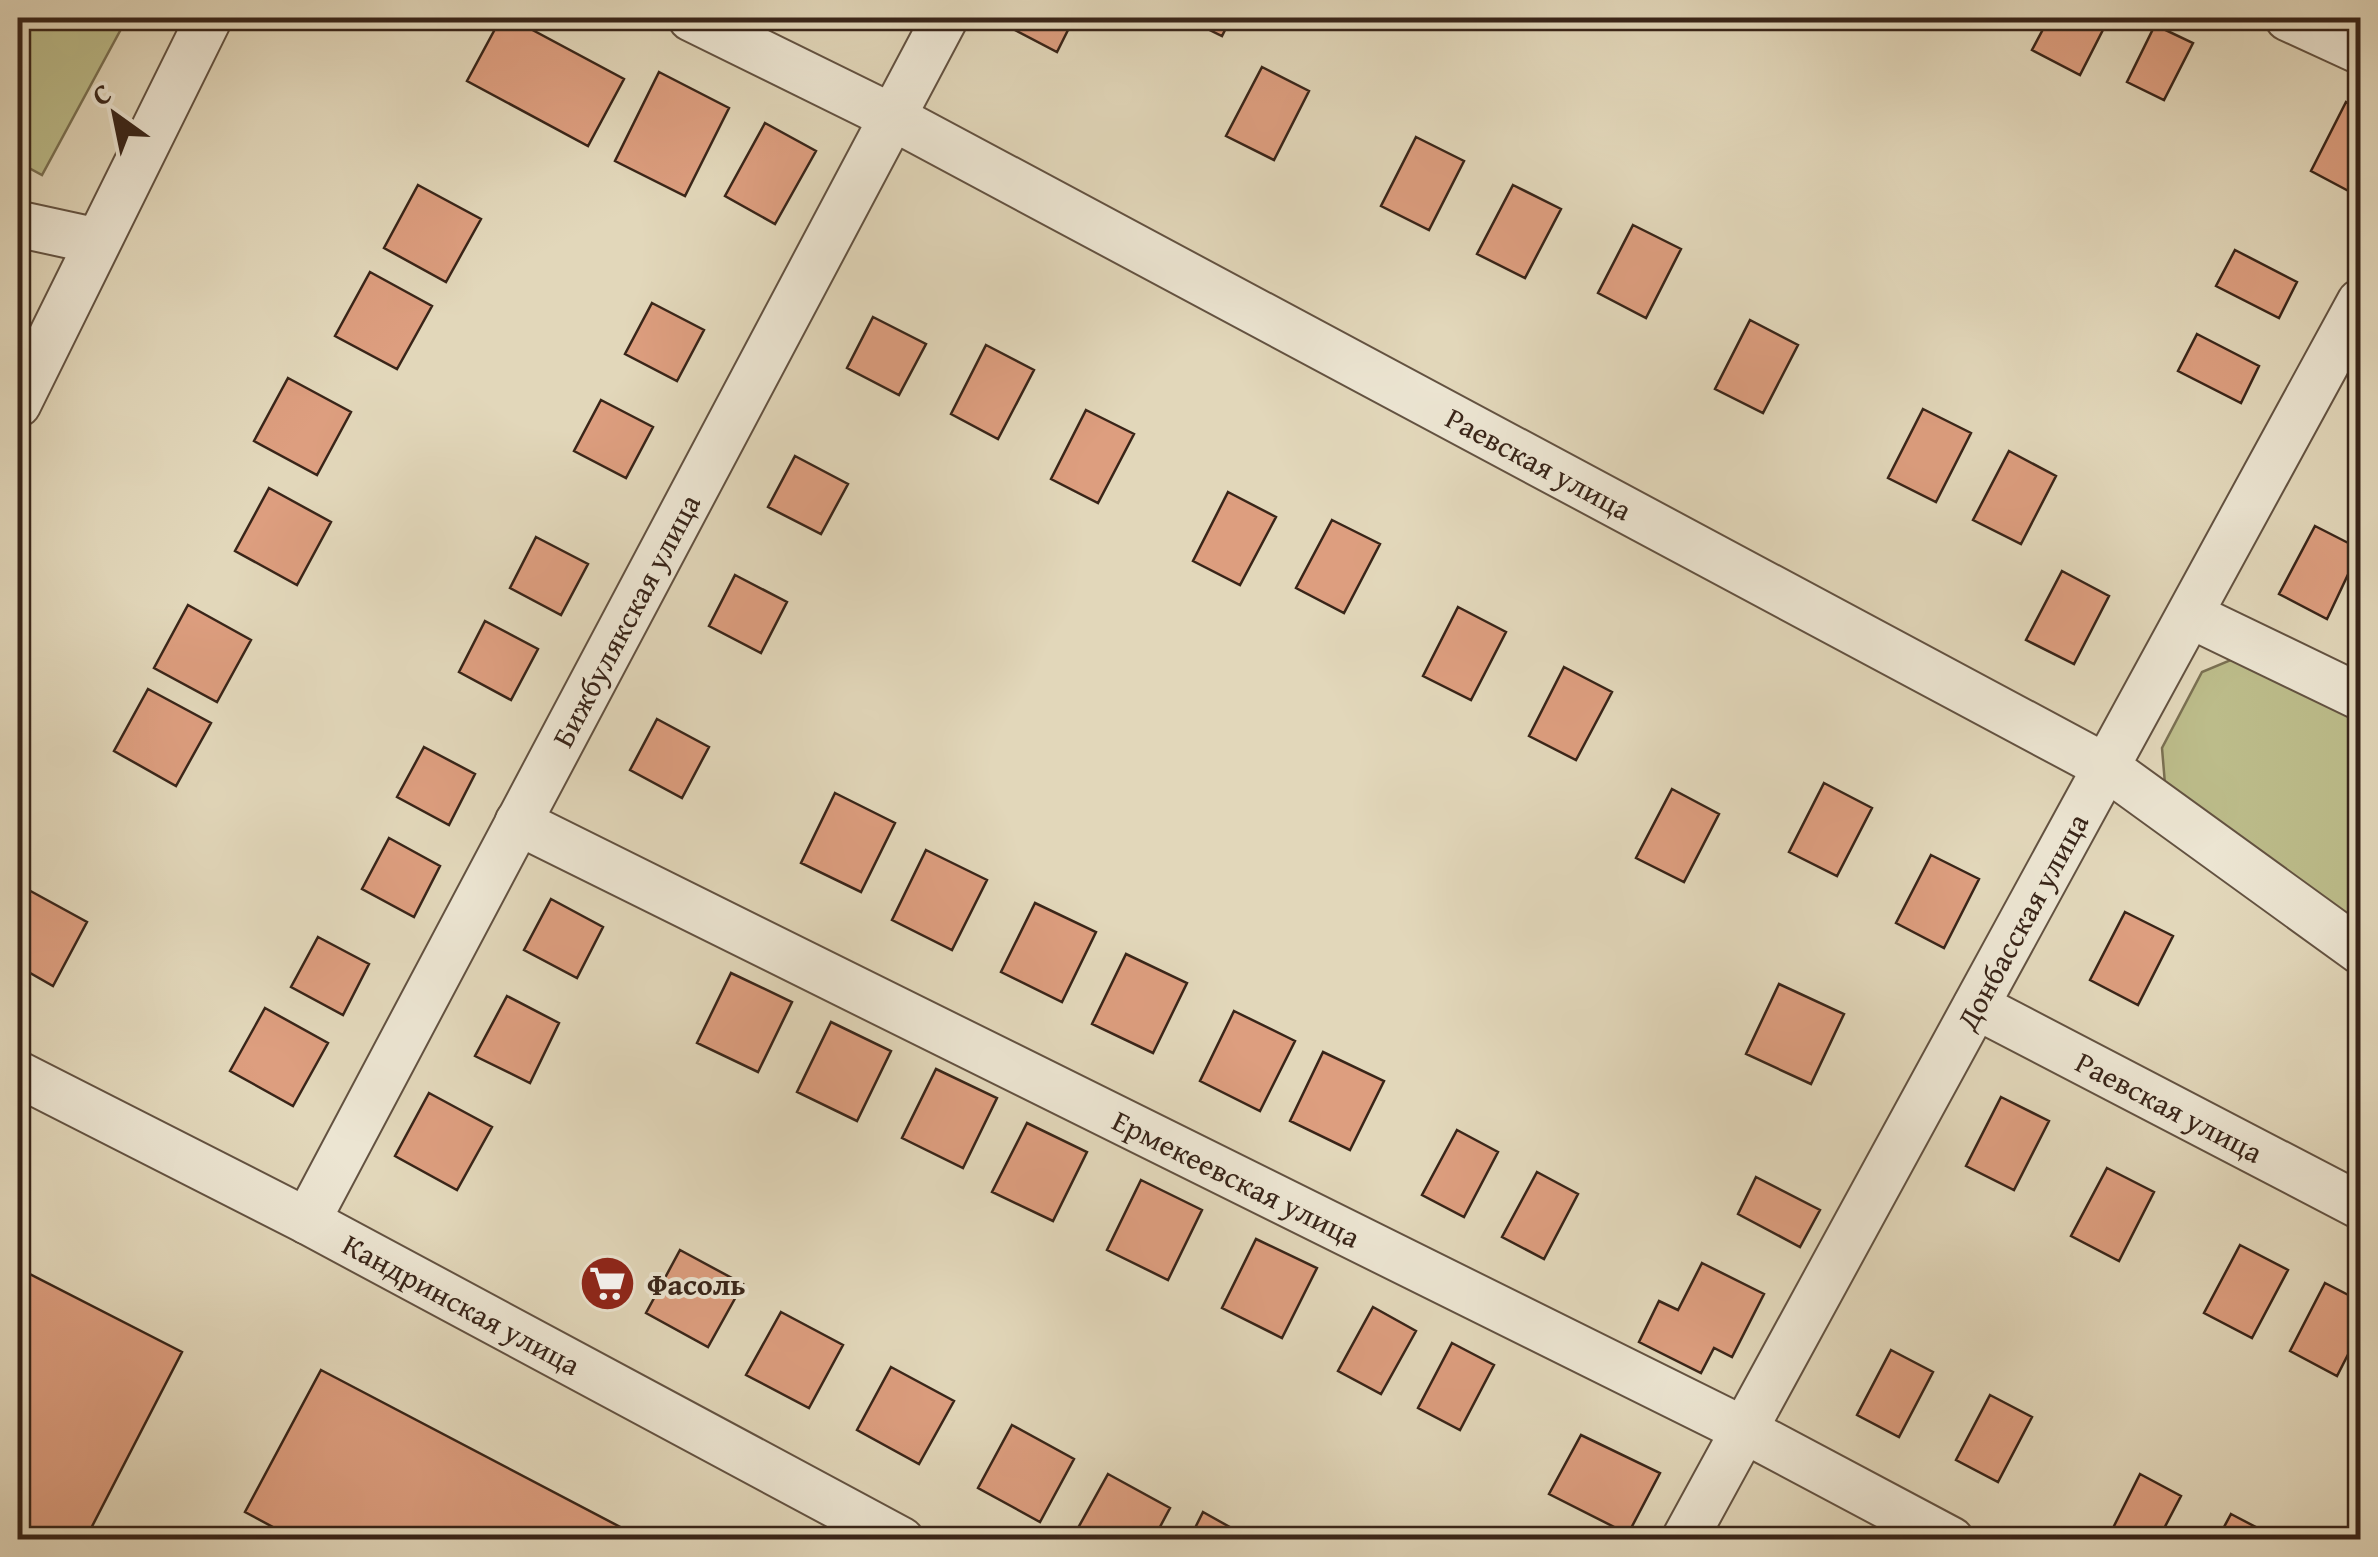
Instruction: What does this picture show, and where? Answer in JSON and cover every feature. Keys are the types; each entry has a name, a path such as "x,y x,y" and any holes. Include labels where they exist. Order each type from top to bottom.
{"street":[{"path":"18,404 209,18"},
{"name":"Раевская улица","path":"691,18 892,117 2106,767 2360,951"},
{"name":"Бижбулякская улица","path":"307,1221 945,18"},
{"path":"2288,18 2360,51"},
{"path":"18,224 96,241"},
{"name":"Донбасская улица","path":"1684,1540 2360,302"},
{"path":"2190,615 2360,698"},
{"name":"Ермекеевская улица","path":"518,822 1744,1430 1951,1540"},
{"name":"Раевская улица","path":"1976,1006 2360,1206"},
{"name":"Кандринская улица","path":"18,1074 307,1221 902,1540"}],"green space":[{"path":"18,18 127,18 42,175 18,162"},
{"path":"2233,659 2360,721 2360,923 2165,784 2162,748 2202,672"}],"building":[{"path":"501,18 510,18 624,79 588,146 467,81"},
{"path":"1014,18 1074,18 1057,52 1009,27"},
{"path":"1185,18 1231,18 1222,36"},
{"path":"2049,18 2109,18 2080,75 2032,50"},
{"path":"2155,25 2193,43 2164,100 2127,82"},
{"path":"1262,67 1309,91 1274,160 1226,136"},
{"path":"659,72 729,108 685,196 615,161"},
{"path":"2346,102 2360,110 2358,196 2311,171"},
{"path":"765,123 816,151 775,224 725,196"},
{"path":"1416,137 1464,161 1429,230 1381,206"},
{"path":"418,185 481,219 446,282 384,248"},
{"path":"1513,185 1561,209 1525,278 1477,254"},
{"path":"1633,225 1681,249 1646,318 1598,293"},
{"path":"2235,250 2297,282 2279,318 2216,286"},
{"path":"370,272 432,306 397,369 335,336"},
{"path":"652,303 704,330 677,381 625,354"},
{"path":"873,317 926,344 899,395 847,368"},
{"path":"1750,320 1798,345 1763,413 1715,389"},
{"path":"2197,334 2259,366 2241,403 2178,371"},
{"path":"986,345 1034,370 998,439 951,414"},
{"path":"288,378 351,412 317,475 254,441"},
{"path":"601,400 653,427 626,478 574,451"},
{"path":"1923,409 1971,433 1936,502 1888,478"},
{"path":"1086,410 1134,434 1098,503 1051,479"},
{"path":"2360,449 2360,477 2349,471"},
{"path":"2009,451 2056,476 2021,544 1973,520"},
{"path":"795,456 848,484 821,534 768,507"},
{"path":"269,488 331,522 297,585 235,551"},
{"path":"1228,492 1276,517 1240,585 1193,561"},
{"path":"1332,520 1380,544 1344,613 1296,588"},
{"path":"2315,526 2360,549 2327,619 2279,594"},
{"path":"536,537 588,564 561,615 510,588"},
{"path":"2062,571 2109,596 2074,664 2026,640"},
{"path":"735,575 787,602 761,653 709,626"},
{"path":"188,605 251,640 217,702 154,668"},
{"path":"1458,607 1506,632 1471,700 1423,676"},
{"path":"485,621 538,649 511,700 459,672"},
{"path":"1564,667 1612,692 1576,760 1529,736"},
{"path":"148,689 211,723 176,786 114,751"},
{"path":"657,719 709,747 682,798 630,770"},
{"path":"424,747 475,774 449,825 397,797"},
{"path":"1824,783 1872,808 1837,876 1789,852"},
{"path":"1672,789 1719,814 1684,882 1636,858"},
{"path":"835,793 895,823 861,892 801,863"},
{"path":"389,838 440,866 414,917 362,889"},
{"path":"926,850 987,880 952,950 892,920"},
{"path":"1931,855 1979,879 1944,948 1896,923"},
{"path":"25,888 87,922 53,986 18,966 18,902"},
{"path":"551,899 603,927 577,978 524,950"},
{"path":"1035,903 1096,932 1062,1002 1001,972"},
{"path":"2125,912 2173,936 2138,1005 2090,980"},
{"path":"318,937 369,964 343,1015 291,987"},
{"path":"1126,954 1187,983 1153,1053 1092,1024"},
{"path":"731,973 792,1002 758,1072 697,1043"},
{"path":"1779,984 1844,1014 1811,1084 1746,1054"},
{"path":"507,996 559,1023 530,1083 475,1056"},
{"path":"265,1008 328,1043 293,1106 230,1071"},
{"path":"1234,1011 1295,1041 1260,1111 1200,1081"},
{"path":"831,1022 891,1051 857,1121 797,1092"},
{"path":"1323,1052 1384,1081 1350,1150 1290,1121"},
{"path":"936,1069 997,1098 963,1168 902,1138"},
{"path":"429,1093 492,1127 457,1190 395,1156"},
{"path":"2001,1097 2049,1121 2014,1190 1966,1166"},
{"path":"1027,1123 1087,1152 1053,1221 992,1192"},
{"path":"1457,1130 1498,1152 1464,1217 1422,1195"},
{"path":"2107,1168 2154,1192 2119,1261 2071,1236"},
{"path":"1537,1172 1578,1194 1544,1259 1502,1237"},
{"path":"1756,1177 1820,1210 1800,1247 1738,1214"},
{"path":"1141,1180 1202,1210 1168,1280 1107,1250"},
{"path":"1256,1239 1317,1268 1282,1338 1222,1308"},
{"path":"2240,1245 2288,1270 2252,1338 2204,1313"},
{"path":"680,1250 743,1284 708,1347 646,1313"},
{"path":"1702,1263 1764,1294 1732,1357 1714,1348 1701,1373 1639,1342 1659,1301 1678,1310"},
{"path":"18,1268 182,1352 85,1540 18,1540"},
{"path":"2325,1283 2360,1301 2360,1331 2337,1376 2290,1351"},
{"path":"1373,1307 1416,1331 1381,1394 1338,1371"},
{"path":"781,1312 843,1345 809,1408 746,1375"},
{"path":"1452,1343 1494,1365 1460,1430 1418,1408"},
{"path":"1891,1350 1933,1372 1899,1437 1857,1415"},
{"path":"891,1367 954,1401 919,1464 857,1430"},
{"path":"321,1370 626,1530 621,1540 297,1540 245,1512"},
{"path":"1990,1395 2032,1417 1998,1482 1956,1460"},
{"path":"1012,1425 1074,1459 1040,1522 978,1488"},
{"path":"1581,1435 1660,1473 1628,1534 1549,1494"},
{"path":"1108,1474 1170,1508 1153,1540 1073,1537"},
{"path":"2140,1474 2181,1496 2158,1540 2107,1540"},
{"path":"1203,1512 1253,1540 1189,1540"},
{"path":"2231,1514 2273,1536 2271,1540 2217,1540"}],"place":[{"name":"Фасоль","path":"608,1284"}]}
